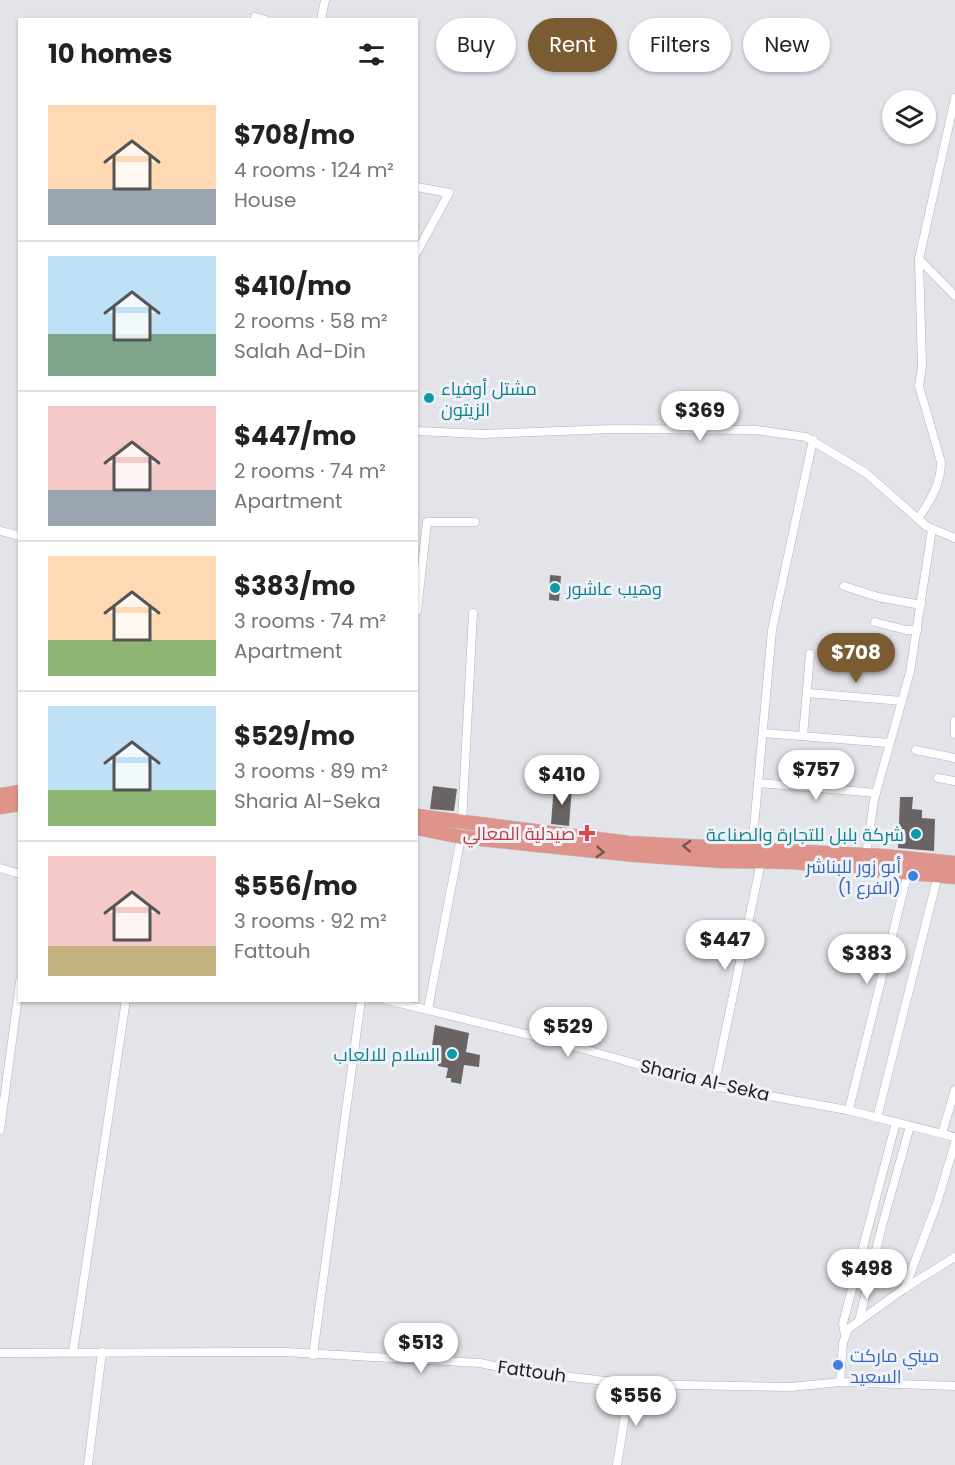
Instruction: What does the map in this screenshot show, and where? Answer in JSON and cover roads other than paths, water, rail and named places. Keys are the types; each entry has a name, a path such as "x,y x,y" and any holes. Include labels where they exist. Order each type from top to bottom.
{"highway":[{"path":"0,795 18,792"},
{"path":"0,807 18,804"},
{"path":"418,816 462,829 635,855 792,862 955,877"},
{"path":"418,828 462,829 629,843 866,855 955,863"}],"street":[{"path":"321,18 325,0"},
{"path":"918,519 930,501 941,472 941,462 919,386 922,366 919,259 955,98"},
{"path":"418,187 449,193 418,250"},
{"path":"919,259 955,296"},
{"path":"418,431 481,435 612,429 756,430 813,440 866,473 932,529 955,538"},
{"path":"752,849 772,630 813,440"},
{"path":"418,602 427,522 475,522"},
{"path":"866,855 876,793 910,672 932,529"},
{"path":"0,531 18,536"},
{"path":"844,586 878,597 921,605"},
{"path":"428,1009 462,829 472,613"},
{"path":"875,622 906,630 917,630"},
{"path":"803,736 810,654"},
{"path":"808,693 902,701"},
{"path":"955,721 955,734"},
{"path":"763,734 890,743"},
{"path":"916,750 955,758"},
{"path":"938,778 955,781"},
{"path":"758,783 876,793"},
{"path":"714,1086 761,861"},
{"path":"0,868 18,873"},
{"path":"847,1110 908,872"},
{"path":"877,1118 938,875"},
{"path":"0,1130 18,997"},
{"path":"73,1352 126,1002"},
{"path":"313,1355 361,1002"},
{"name":"Sharia Al-Seka","path":"396,1002 714,1086 847,1110 955,1137"},
{"path":"942,1133 955,1090"},
{"path":"840,1382 845,1336 843,1323 896,1122"},
{"path":"859,1321 910,1126"},
{"path":"904,1288 937,1203 955,1143"},
{"path":"845,1336 848,1329 904,1288 955,1257"},
{"path":"88,1465 102,1352"},
{"name":"Fattouh","path":"0,1353 285,1352 480,1363 630,1384 791,1387 840,1382 955,1386"},
{"path":"617,1465 630,1384"}],"place":[{"name":"مشتل أوفياء الزيتون","path":"429,398"},
{"name":"وهيب عاشور","path":"555,588"},
{"name":"صيدلية المعالي","path":"587,833"},
{"name":"شركة بلبل للتجارة والصناعة","path":"916,834"},
{"name":"أبو زور للبناشر (الفرع 1)","path":"913,876"},
{"name":"السلام للالعاب","path":"452,1054"},
{"name":"ميني ماركت السعيد","path":"838,1365"}]}
